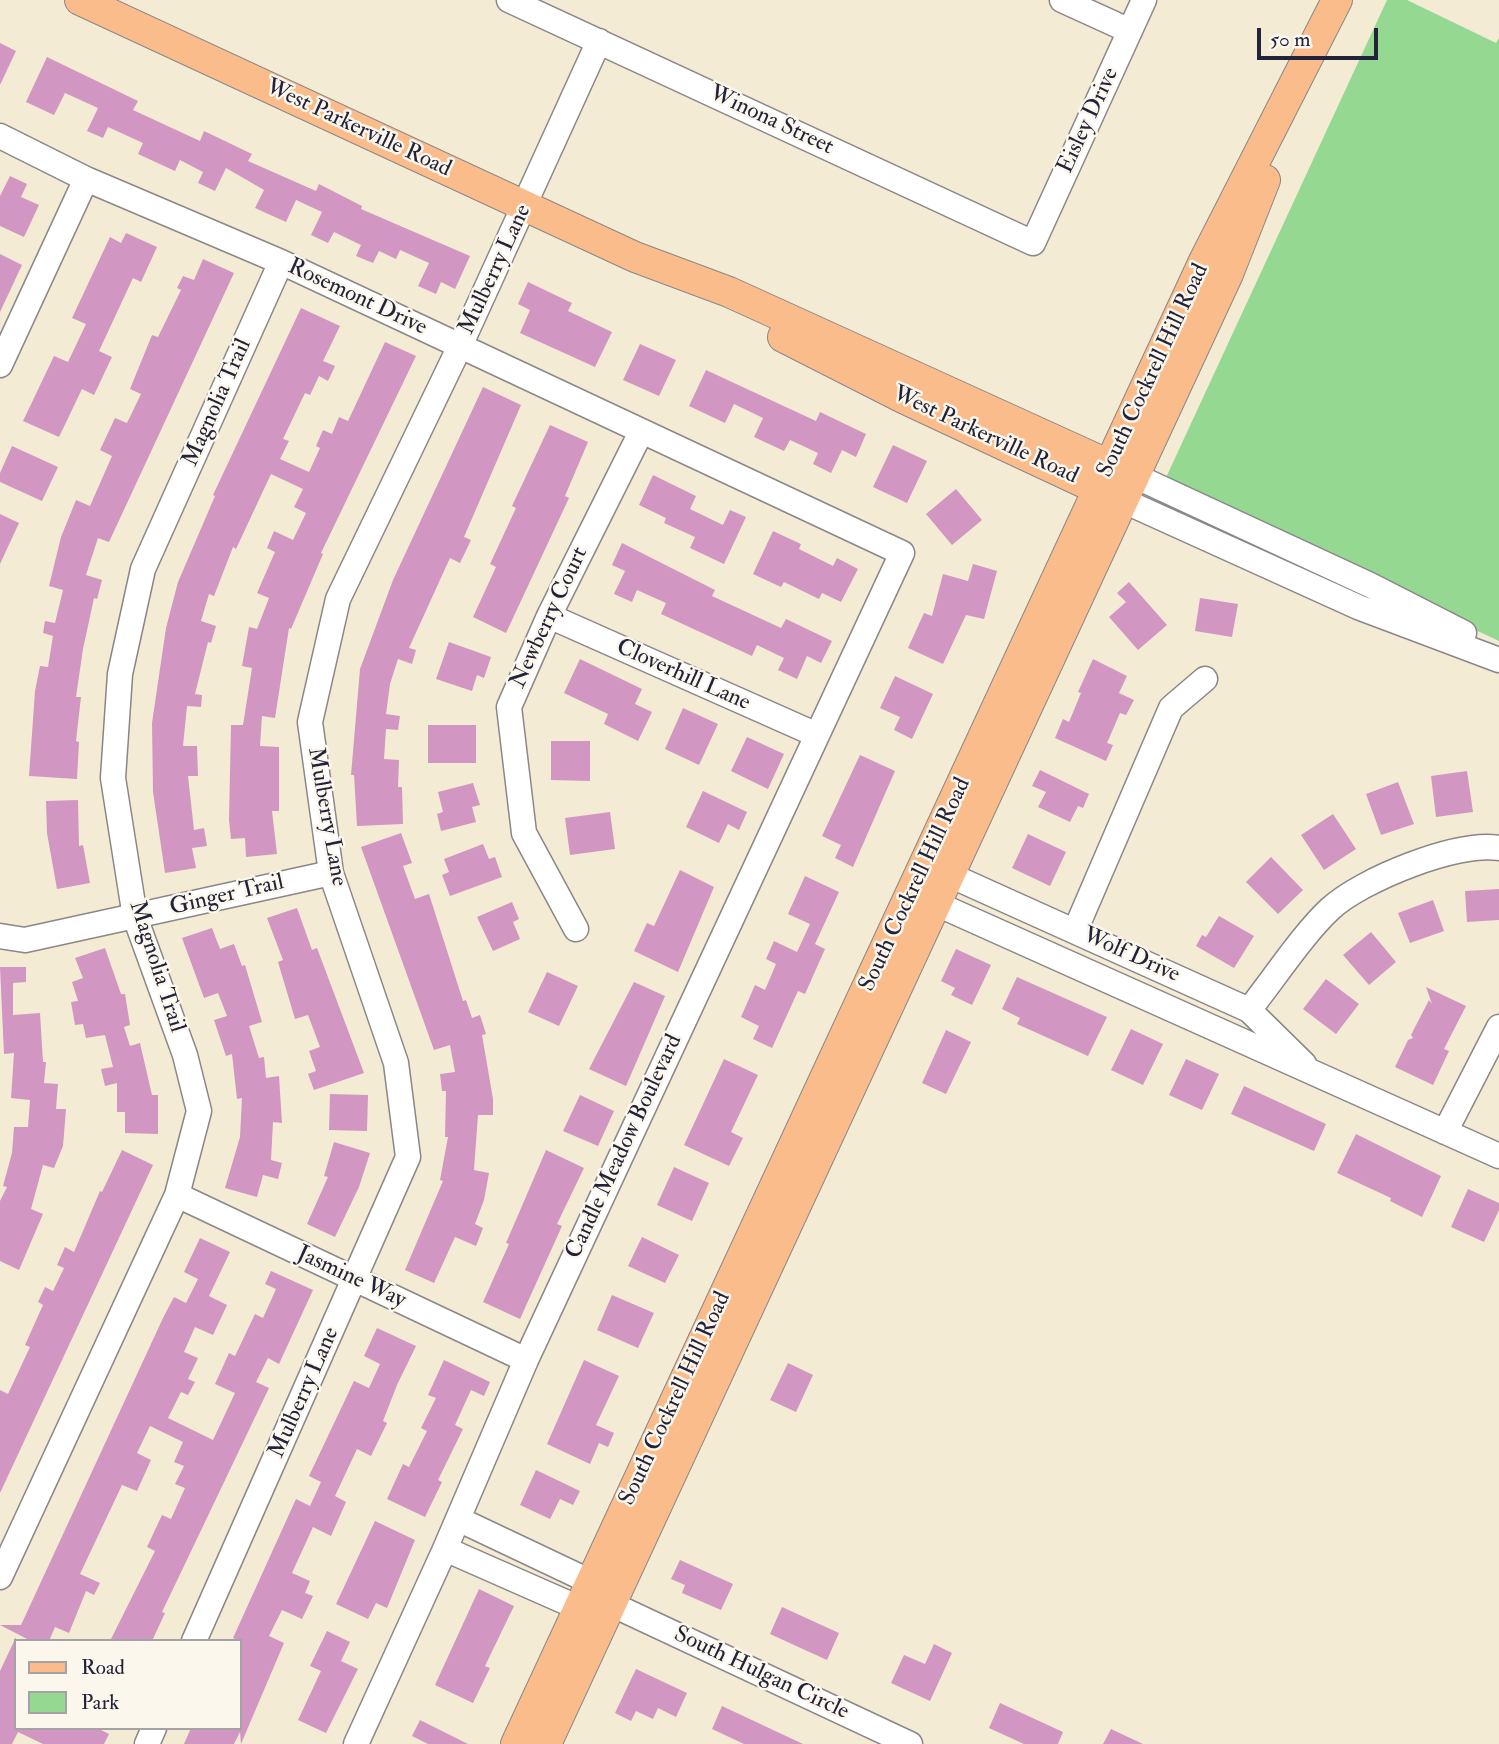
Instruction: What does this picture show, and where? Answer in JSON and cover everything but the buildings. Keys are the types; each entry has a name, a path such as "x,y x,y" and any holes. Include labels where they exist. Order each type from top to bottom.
{"main road":[{"name":"West Parkerville Road","path":"80,0 635,257 722,306 903,398 1117,483"},
{"name":"South Cockrell Hill Road","path":"516,1744 585,1595 775,1218 1117,483 1204,261 1337,0"},
{"name":"South Cockrell Hill Road","path":"547,1744 611,1604 775,1218"}],"street":[{"name":"Winona Street","path":"509,0 1033,243"},
{"path":"1062,0 1130,31"},
{"name":"Eisley Drive","path":"1033,243 1144,0"},
{"name":"Mulberry Lane","path":"195,1639 356,1280 408,1157 396,1063 331,873 310,722 338,599 460,346 599,41"},
{"name":"Rosemont Drive","path":"0,136 86,179 281,262 902,553"},
{"path":"1,362 86,179"},
{"name":"Magnolia Trail","path":"0,1577 177,1195 199,1111 185,1055 135,917 113,778 120,674 143,569 281,262"},
{"name":"Newberry Court","path":"576,929 524,833 509,707 549,616 641,432"},
{"name":"West Parkerville Road","path":"1117,483 1370,585 1499,650"},
{"name":"West Parkerville Road","path":"1117,483 1358,607 1499,660"},
{"name":"Candle Meadow Boulevard","path":"356,1744 445,1549 526,1360 902,553"},
{"name":"Cloverhill Lane","path":"549,616 817,735"},
{"path":"1075,931 1171,708 1205,679"},
{"path":"1249,1010 1331,909 1367,886 1408,867 1453,853 1499,848"},
{"name":"Wolf Drive","path":"938,870 1249,1010 1317,1076"},
{"name":"Ginger Trail","path":"0,936 25,940 331,873"},
{"name":"Wolf Drive","path":"924,898 1499,1156"},
{"path":"1445,1132 1499,1027"},
{"name":"Jasmine Way","path":"177,1195 526,1360"},
{"path":"458,1519 585,1595"},
{"path":"445,1549 611,1604"},
{"name":"South Hulgan Circle","path":"611,1604 910,1744"}],"green space":[{"path":"1387,0 1407,0 1496,43 1499,38 1499,641 1163,484"}]}
